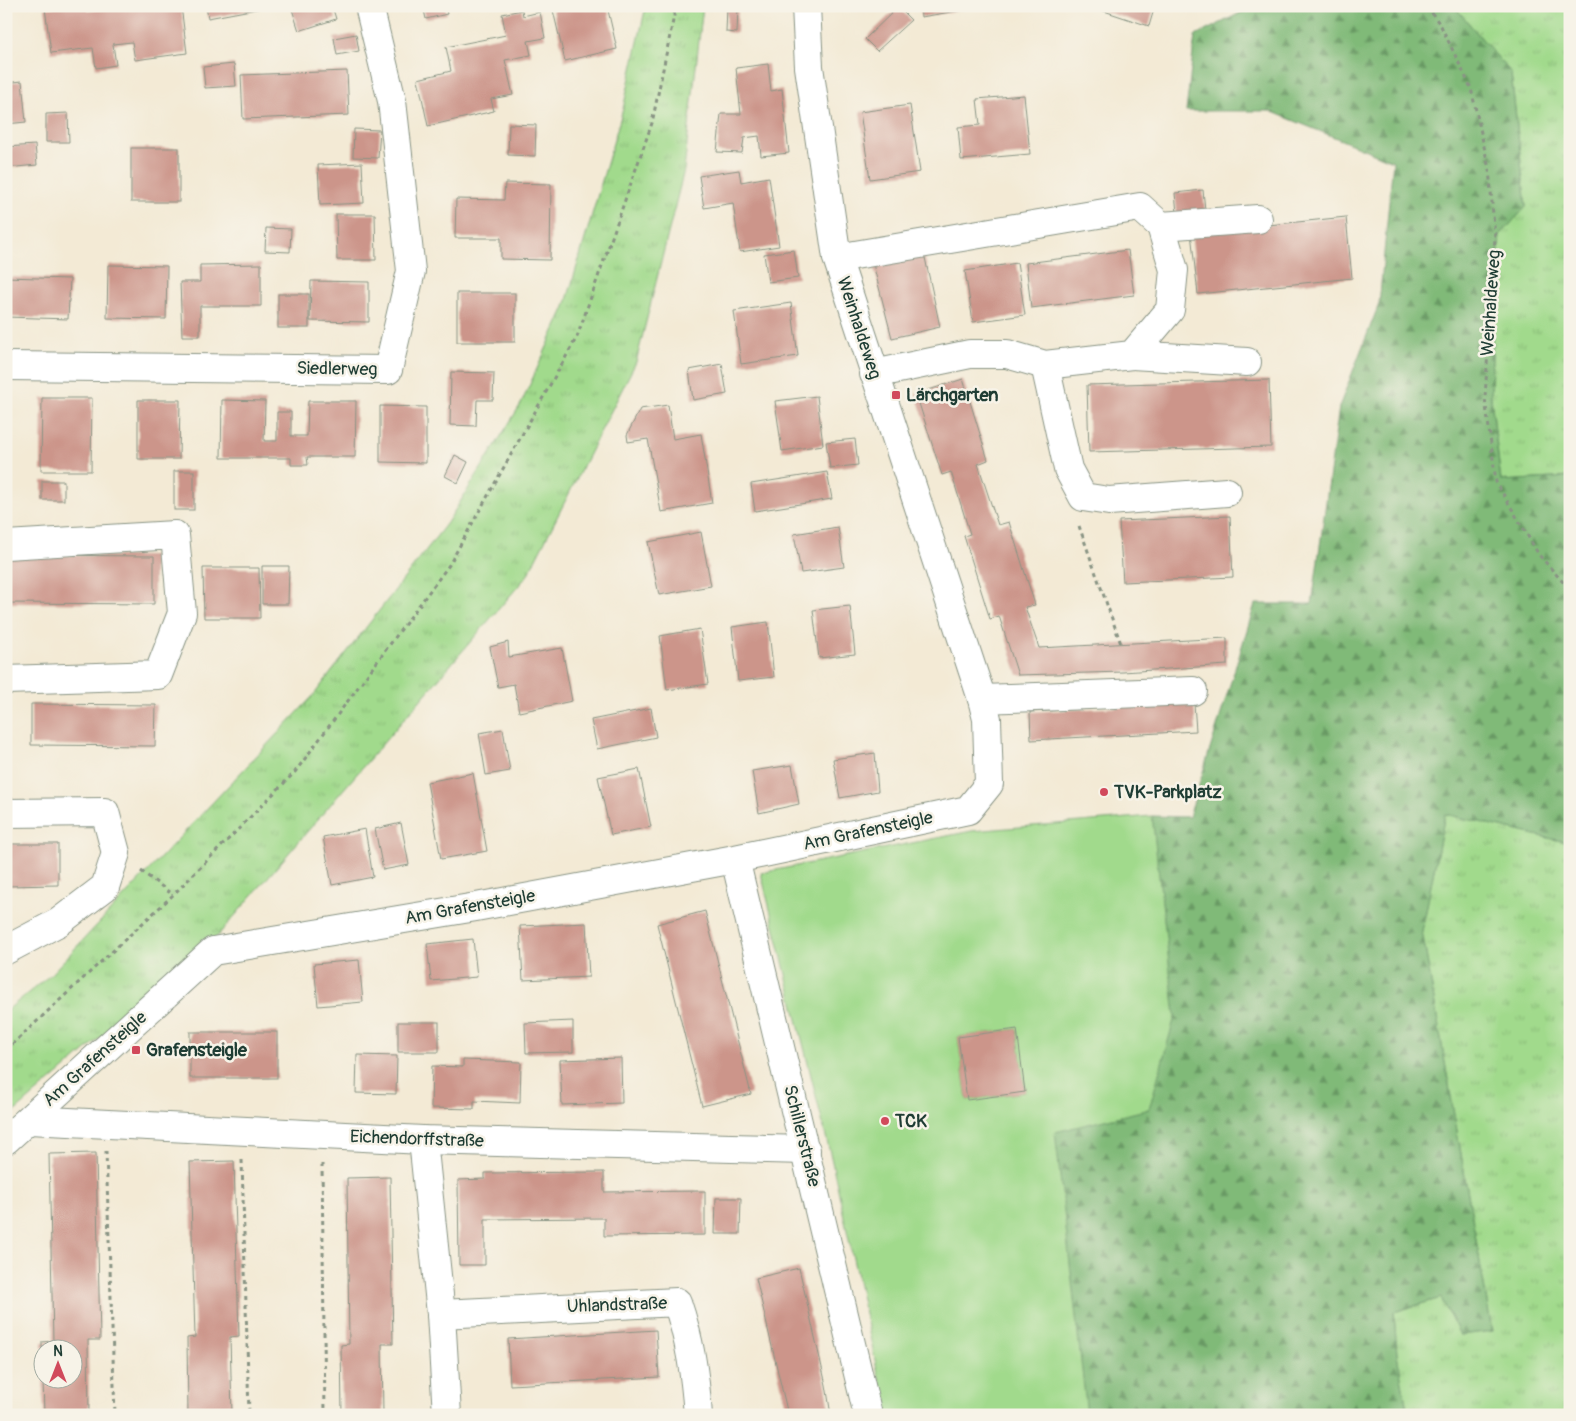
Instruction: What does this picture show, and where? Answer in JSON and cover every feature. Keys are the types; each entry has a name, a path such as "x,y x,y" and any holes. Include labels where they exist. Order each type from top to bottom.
{"street":[{"name":"Siedlerweg","path":"6,366 388,370 411,271 392,102 368,6"},
{"name":"Weinhaldeweg","path":"806,6 809,67 837,258 982,698 987,719 989,784"},
{"path":"837,258 1140,207 1161,226 1174,270 1170,310 1132,355"},
{"path":"1161,226 1258,219"},
{"path":"874,374 970,354 1007,354 1045,365 1132,355 1247,362"},
{"path":"1045,365 1068,469 1083,497 1109,501 1227,492"},
{"path":"6,545 175,534 182,613 158,675 6,680"},
{"path":"982,698 1193,691"},
{"name":"Am Grafensteigle","path":"6,1140 213,951 476,907 735,859 968,810 989,784"},
{"path":"6,813 105,812 116,853 105,887 59,922 6,950"},
{"name":"Schillerstraße","path":"735,859 868,1415"},
{"name":"Eichendorffstraße","path":"29,1120 423,1140 806,1150"},
{"path":"423,1140 441,1314 447,1415"},
{"name":"Uhlandstraße","path":"441,1314 677,1302 688,1334 695,1374 698,1415"}],"path":[{"path":"6,1050 173,895 295,772 453,557 577,337 652,123 676,6"},
{"name":"Weinhaldeweg","path":"1427,6 1441,26 1471,88 1489,169 1495,237 1485,398 1496,482 1539,555 1570,590"},
{"path":"1083,497 1075,516 1121,644"},
{"path":"116,853 173,895"},
{"path":"105,1123 115,1415"},
{"path":"242,1132 249,1415"},
{"path":"322,1136 325,1415"}],"green space":[{"path":"646,6 703,6 684,170 636,362 527,576 214,940 6,1119 6,1011 50,975 313,696 447,523 521,404 565,307 623,109"},
{"path":"1254,6 1454,6 1511,73 1526,207 1500,235 1493,318 1491,398 1501,481 1570,477 1570,843 1445,814 1422,931 1492,1331 1460,1335 1441,1298 1394,1312 1397,1355 1408,1415 1087,1415 1055,1132 1149,1109 1175,1016 1152,816 1189,817 1255,604 1312,604 1339,407 1379,304 1393,161 1270,111 1186,111 1195,36"},
{"path":"1454,6 1570,6 1570,477 1501,481 1491,398 1493,318 1500,235 1526,207 1511,73"},
{"path":"1445,814 1570,843 1570,1415 1408,1415 1397,1355 1394,1312 1441,1298 1460,1335 1492,1331 1422,931"},
{"path":"1152,816 1175,1016 1149,1109 1055,1132 1087,1415 887,1415 831,1157 761,873 972,831","holes":["1017,1029 1025,1092 967,1100 958,1037"]}],"building":[{"path":"88,6 88,11 129,6 181,6 187,53 135,60 132,42 113,44 116,65 96,68 93,48 51,53 45,8"},
{"path":"206,6 267,6 267,7 208,18"},
{"path":"291,6 332,6 336,19 299,31"},
{"path":"423,6 445,6 447,14 426,19"},
{"path":"552,6 607,6 617,49 565,61"},
{"path":"920,6 962,6 963,10 921,17"},
{"path":"1089,6 1155,6 1149,26"},
{"path":"727,7 738,8 737,33 726,32"},
{"path":"898,7 911,20 877,51 865,39"},
{"path":"522,10 523,16 540,12 545,38 528,41 531,55 505,60 513,95 491,99 494,111 428,126 418,79 451,71 446,47 506,35 502,14"},
{"path":"356,34 359,51 337,55 334,38"},
{"path":"234,64 236,86 205,88 203,67"},
{"path":"768,64 771,91 782,89 789,153 761,156 759,136 744,138 742,153 717,152 721,114 741,114 736,68"},
{"path":"347,71 349,115 243,119 241,75"},
{"path":"22,81 26,122 6,124 6,83"},
{"path":"1024,95 1030,154 961,160 958,127 980,125 977,99"},
{"path":"910,105 920,172 870,179 860,112"},
{"path":"68,113 69,142 46,142 46,114"},
{"path":"509,124 536,125 535,156 508,155"},
{"path":"354,129 380,130 378,158 353,157"},
{"path":"35,145 37,165 6,168 6,147"},
{"path":"131,148 179,148 179,202 131,202"},
{"path":"362,163 364,203 320,205 318,165"},
{"path":"739,170 741,182 769,177 779,246 740,252 733,203 704,208 699,176"},
{"path":"505,183 551,184 550,260 501,259 501,238 455,238 456,199 504,200"},
{"path":"1203,190 1205,210 1177,213 1175,193"},
{"path":"336,214 375,214 376,260 337,260"},
{"path":"1346,217 1352,278 1198,294 1191,233"},
{"path":"266,228 291,229 290,252 265,251"},
{"path":"794,250 798,278 768,282 764,254"},
{"path":"1128,250 1134,295 1031,308 1026,263"},
{"path":"924,253 940,327 892,338 873,264"},
{"path":"1017,263 1025,315 973,322 965,271"},
{"path":"261,264 261,306 200,306 200,336 182,336 180,282 200,282 200,265"},
{"path":"108,265 167,266 166,319 107,318"},
{"path":"6,277 70,279 68,319 6,317"},
{"path":"311,281 369,282 369,322 310,321"},
{"path":"457,293 515,293 515,342 457,342"},
{"path":"278,294 309,294 309,328 278,328"},
{"path":"791,303 798,356 741,364 734,311"},
{"path":"722,364 727,394 693,400 689,370"},
{"path":"451,372 494,373 493,400 477,400 476,426 450,425"},
{"path":"963,379 988,460 978,464 998,525 1009,522 1035,605 1025,607 1039,648 1227,638 1227,665 1123,672 1018,675 999,616 990,619 964,536 970,534 951,472 942,475 916,394"},
{"path":"1269,380 1271,447 1089,452 1087,385"},
{"path":"817,396 823,445 782,451 775,401"},
{"path":"42,398 92,398 91,471 41,471"},
{"path":"138,400 180,400 179,459 138,459"},
{"path":"222,400 265,401 264,441 277,441 277,412 291,412 291,436 307,436 308,401 356,401 355,457 307,457 308,465 291,465 291,458 221,458"},
{"path":"668,405 673,439 701,434 712,503 661,512 648,439 628,442 627,435 640,409"},
{"path":"380,406 426,407 426,463 380,462"},
{"path":"6,411 8,411 8,466 6,466"},
{"path":"855,439 858,465 830,468 826,442"},
{"path":"455,455 468,462 458,483 445,476"},
{"path":"174,471 194,471 194,510 174,510"},
{"path":"827,472 832,499 755,511 751,484"},
{"path":"42,481 64,481 64,500 42,500"},
{"path":"1230,516 1233,577 1123,582 1119,521"},
{"path":"838,527 844,567 801,573 794,534"},
{"path":"701,532 711,586 659,595 648,542"},
{"path":"6,555 154,556 154,604 6,603"},
{"path":"262,566 289,566 288,604 262,604"},
{"path":"203,568 259,568 260,618 204,618"},
{"path":"850,606 855,654 819,658 813,610"},
{"path":"768,622 774,677 738,681 732,627"},
{"path":"700,629 708,684 667,690 660,636"},
{"path":"508,642 509,657 562,648 572,701 519,712 514,684 498,687 490,647"},
{"path":"1194,703 1196,731 1031,740 1030,712"},
{"path":"31,704 156,705 155,746 31,745"},
{"path":"651,708 656,737 597,749 591,720"},
{"path":"503,729 510,771 486,775 479,733"},
{"path":"875,753 878,791 840,798 833,759"},
{"path":"792,765 799,804 759,813 752,771"},
{"path":"639,769 651,827 611,835 598,777"},
{"path":"473,773 487,851 441,859 427,782"},
{"path":"401,823 409,865 383,870 375,829"},
{"path":"365,829 373,877 332,885 323,837"},
{"path":"6,844 58,844 58,885 6,886"},
{"path":"705,911 751,1094 702,1106 657,924"},
{"path":"586,923 589,977 523,980 520,926"},
{"path":"473,939 477,977 431,981 427,944"},
{"path":"359,960 363,1002 318,1006 314,964"},
{"path":"573,1021 573,1052 526,1053 525,1023"},
{"path":"398,1022 439,1022 439,1052 398,1052"},
{"path":"1017,1029 1025,1092 967,1100 958,1037"},
{"path":"190,1032 277,1032 277,1078 190,1078"},
{"path":"357,1055 397,1056 396,1094 356,1093"},
{"path":"621,1058 622,1103 562,1105 560,1060"},
{"path":"463,1060 521,1062 520,1103 474,1101 474,1109 431,1108 432,1066 463,1067"},
{"path":"96,1153 100,1340 88,1340 89,1415 44,1415 43,1388 82,1388 82,1338 53,1338 49,1154"},
{"path":"234,1161 239,1336 230,1337 232,1415 188,1415 187,1338 195,1337 190,1162"},
{"path":"604,1172 604,1192 705,1191 705,1235 604,1236 604,1218 485,1219 485,1265 459,1265 458,1180 485,1179 485,1173"},
{"path":"390,1177 393,1344 382,1344 383,1415 342,1415 341,1345 349,1344 347,1178"},
{"path":"716,1198 741,1198 740,1234 715,1234"},
{"path":"799,1268 831,1415 788,1415 756,1278"},
{"path":"656,1330 659,1377 510,1385 508,1339"}],"place":[{"name":"Lärchgarten","path":"896,395"},
{"name":"TVK-Parkplatz","path":"1104,792"},
{"name":"Grafensteigle","path":"136,1050"},
{"name":"TCK","path":"885,1121"}]}
